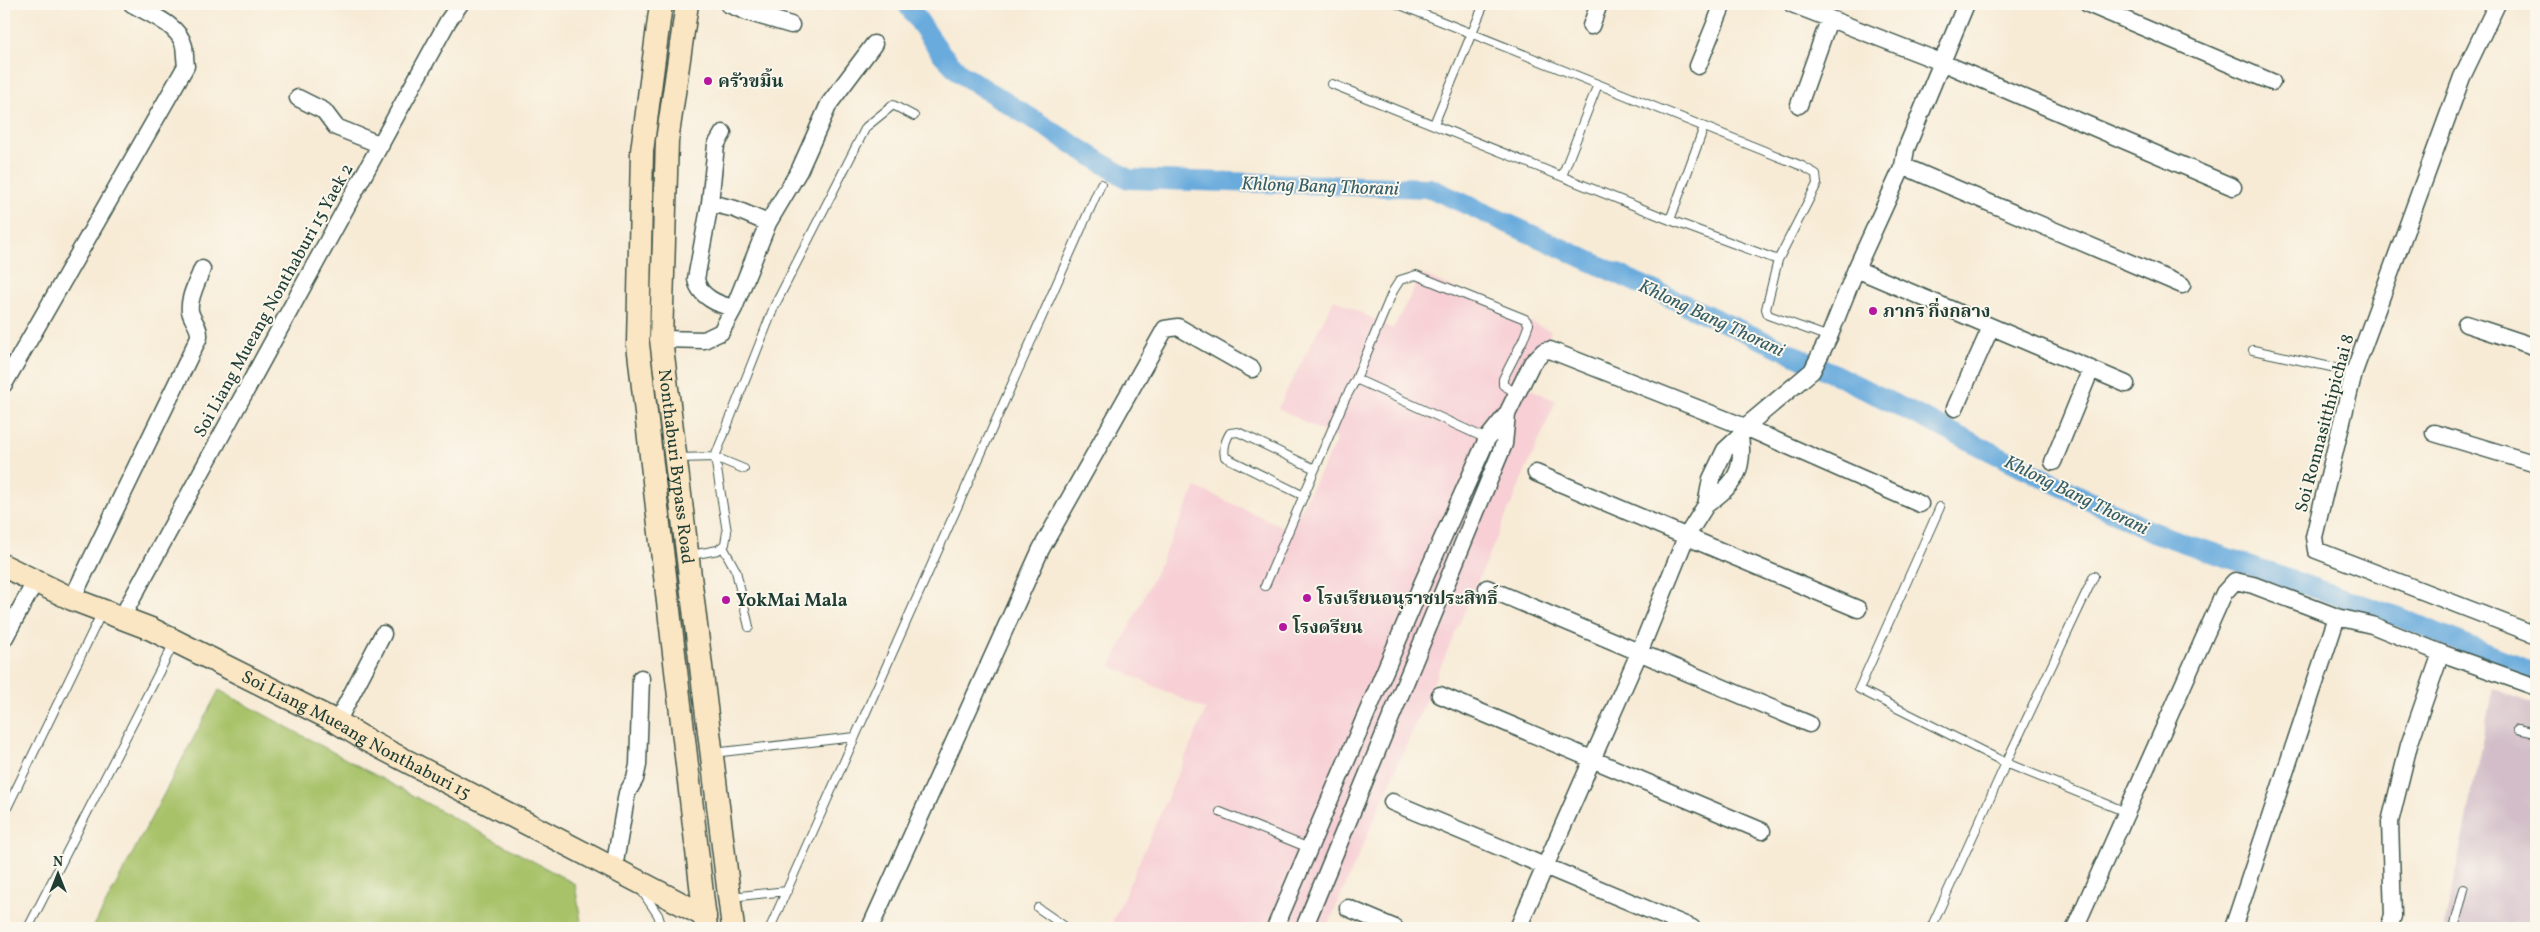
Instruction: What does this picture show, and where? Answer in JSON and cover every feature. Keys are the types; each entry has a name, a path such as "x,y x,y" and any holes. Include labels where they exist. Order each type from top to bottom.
{"main road":[{"name":"Nonthaburi Bypass Road","path":"661,4 642,151 638,344 705,922"},
{"name":"Nonthaburi Bypass Road","path":"687,4 667,141 661,339 674,458 733,928"},
{"name":"Soi Liang Mueang Nonthaburi 15","path":"4,566 72,599 175,642 337,722 368,741 634,878 705,922"}],"street":[{"path":"4,384 186,66 184,45 177,33 167,24 132,4"},
{"name":"Soi Liang Mueang Nonthaburi 15 Yaek 2","path":"112,615 381,145 448,21 460,4"},
{"path":"728,4 747,12 791,25"},
{"path":"1591,26 1599,4"},
{"path":"1698,66 1723,4"},
{"path":"1792,4 1941,62 2233,187"},
{"path":"1518,928 1639,653 1686,537 1706,505 1730,487 1743,458 1743,431 1812,371 1821,354 1856,269 1903,166 1906,149 1966,4"},
{"path":"2088,4 2272,82"},
{"name":"Soi Ronnasitthipichai 8","path":"2497,4 2462,78 2354,372 2314,537 2316,550 2536,635"},
{"path":"1799,105 1829,20"},
{"path":"661,339 704,340 720,332 734,308 768,223 799,171 829,104 852,70 874,44"},
{"path":"298,98 324,111 336,127 381,145"},
{"path":"723,133 716,145 710,203 696,279 697,286 703,294 723,306 734,308"},
{"path":"1903,166 2182,286"},
{"path":"710,203 735,209 768,223"},
{"path":"72,599 199,337 198,327 190,312 192,298 202,269"},
{"path":"1856,269 2126,384"},
{"path":"2466,324 2536,347"},
{"path":"1955,408 1991,327"},
{"path":"870,928 1041,549 1165,329 1178,328 1252,369"},
{"path":"1274,928 1310,848 1408,614 1488,439 1507,414 1518,395 1532,363 1544,351 1550,350 1920,504"},
{"path":"2053,462 2091,370"},
{"path":"1304,928 1504,444 1507,414"},
{"path":"2434,433 2536,464"},
{"path":"1536,473 1858,609"},
{"path":"4,640 35,582"},
{"path":"2075,928 2224,593 2235,582 2253,585 2336,617 2372,625 2441,653 2536,687"},
{"path":"1487,588 1809,724"},
{"path":"1408,614 1430,626"},
{"path":"2233,928 2336,617"},
{"path":"337,722 383,634"},
{"path":"2389,928 2393,916 2390,822 2409,745 2441,653"},
{"path":"614,868 627,792 636,779 638,765 640,678"},
{"path":"1440,695 1762,830"},
{"path":"1392,802 1692,928"},
{"path":"1310,848 1334,858"},
{"path":"1348,908 1395,928"}],"lane":[{"path":"1398,4 1802,166 1816,174 1816,184 1778,260 1765,304 1768,315 1829,337"},
{"path":"1434,124 1484,4"},
{"path":"1332,84 1670,220 1778,260"},
{"path":"1562,176 1598,84"},
{"path":"749,628 736,571 723,547 726,532 716,457 774,307 866,126 893,105 914,116"},
{"path":"1670,220 1704,127"},
{"path":"770,928 1101,184"},
{"path":"1265,586 1393,291 1400,280 1416,275 1426,277 1454,291 1525,320 1528,324 1524,340 1503,379 1503,386 1518,395"},
{"path":"2253,350 2354,372"},
{"path":"1356,379 1488,439"},
{"path":"1304,496 1225,457 1226,439 1230,433 1238,432 1316,469"},
{"path":"674,458 716,457 744,469"},
{"path":"1940,507 1858,689 2006,763 2126,812"},
{"path":"686,556 723,547"},
{"path":"1931,928 2094,576"},
{"path":"4,814 112,615"},
{"path":"28,928 175,642"},
{"path":"2518,729 2536,733"},
{"path":"711,753 855,737"},
{"path":"1220,812 1310,848"},
{"path":"634,878 658,915 662,928"},
{"path":"2454,928 2464,890"},
{"path":"729,898 787,891"},
{"path":"1038,908 1067,928"}],"shaded area":[{"name":"โรงเรียนอนุราชประสิทธิ์","path":"1422,274 1551,331 1527,387 1556,401 1327,928 1110,928 1206,710 1111,666 1196,487 1290,530 1337,439 1278,408 1334,299 1393,329"},
{"path":"2493,688 2536,705 2536,928 2444,928"}],"green space":[{"path":"219,690 575,884 582,928 93,928"}],"waterway":[{"name":"Khlong Bang Thorani","path":"907,4 941,53 961,74 1128,179 1430,188 1808,361 2153,532 2401,618 2536,673"}],"place":[{"name":"ครัวขมิ้น","path":"708,81"},
{"name":"ภากร กึ่งกลาง","path":"1873,311"},
{"name":"โรงเรียนอนุราชประสิทธิ์","path":"1307,598"},
{"name":"YokMai Mala","path":"726,600"},
{"name":"โรงดรียน","path":"1283,627"}]}
